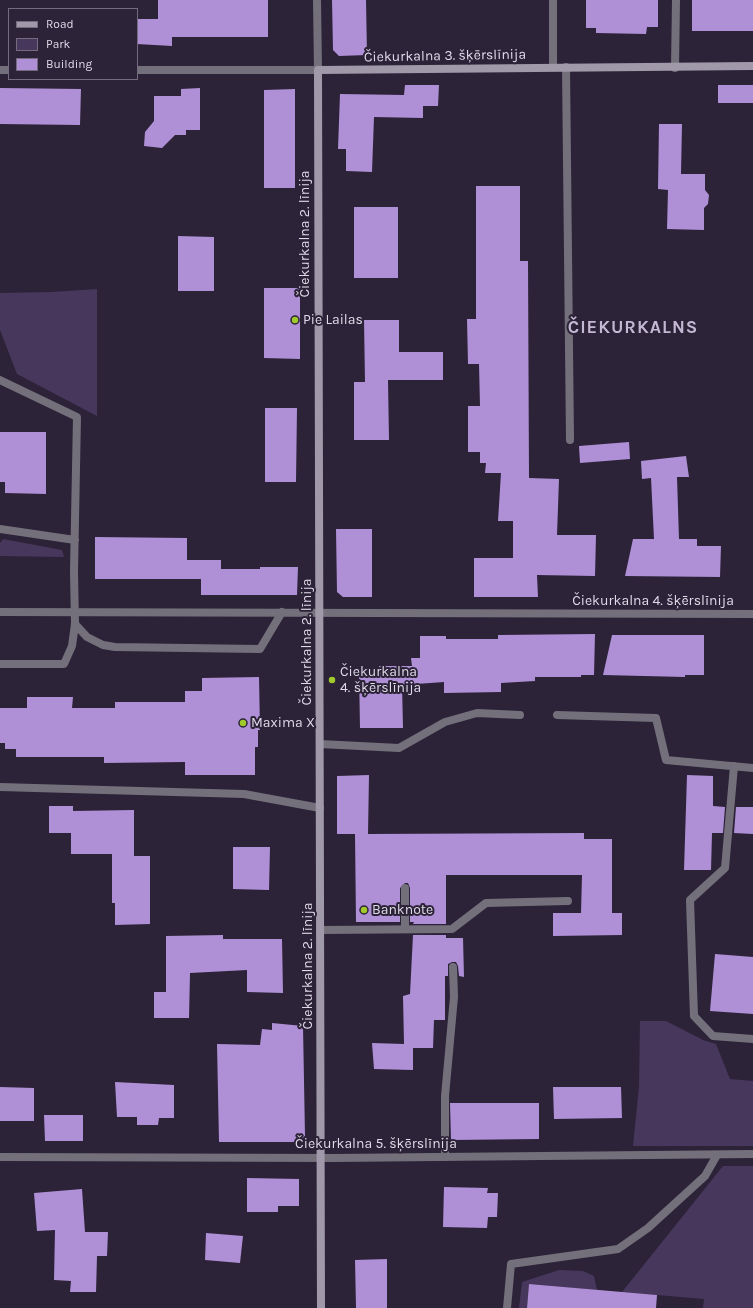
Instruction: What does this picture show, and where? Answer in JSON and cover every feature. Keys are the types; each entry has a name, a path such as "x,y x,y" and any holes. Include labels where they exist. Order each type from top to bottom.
{"street":[{"name":"Čiekurkalna 2. līnija","path":"317,0 321,1308"},
{"path":"553,0 553,67"},
{"path":"675,68 676,0"},
{"name":"Čiekurkalna 3. šķērslīnija","path":"138,70 318,70 553,67 675,68 753,66"},
{"path":"566,67 570,440"},
{"path":"0,380 77,417 74,540 75,624 72,646 64,664 0,664"},
{"path":"0,529 74,540"},
{"name":"Čiekurkalna 4. šķērslīnija","path":"0,612 753,614"},
{"path":"75,624 87,637 103,645 115,647 260,649 282,612"},
{"path":"320,744 399,748 445,722 476,714 520,715"},
{"path":"556,715 656,718 666,760 753,768"},
{"path":"734,766 725,868 690,900 694,1016 713,1036 753,1039"},
{"path":"0,787 244,794 320,808"},
{"path":"405,888 405,929"},
{"path":"321,930 452,928 486,903 568,901"},
{"path":"445,1157 445,1096 454,997 453,967"},
{"name":"Čiekurkalna 5. šķērslīnija","path":"0,1157 321,1158 753,1154"},
{"path":"506,1308 511,1264 618,1249 648,1228 705,1176 717,1155"}],"green space":[{"path":"97,289 97,416 17,374 0,330 0,293"},
{"path":"3,539 62,550 64,557 0,556 0,543"},
{"path":"640,1021 666,1021 703,1040 716,1044 730,1079 753,1081 753,1146 633,1146 639,1087"},
{"path":"723,1166 753,1166 753,1308 703,1308 704,1299 622,1292"},
{"path":"559,1270 583,1271 594,1276 597,1290 529,1284 527,1308 519,1308 522,1282"}],"building":[{"path":"158,0 268,0 268,37 172,37 172,46 138,44 138,19 158,19"},
{"path":"332,0 366,0 367,55 339,56 333,50"},
{"path":"586,0 658,0 658,27 647,27 646,34 596,33 596,28 586,28"},
{"path":"692,0 753,0 753,31 692,31"},
{"path":"405,85 439,85 438,106 423,106 423,118 374,117 372,172 346,171 346,149 338,149 340,94 404,95"},
{"path":"718,85 753,85 753,103 718,103"},
{"path":"0,88 81,89 80,125 0,124"},
{"path":"200,88 200,130 186,130 186,135 175,135 162,148 144,146 145,132 154,121 154,96 181,96 181,89"},
{"path":"295,89 295,188 264,188 264,90"},
{"path":"659,124 682,124 681,174 705,174 705,190 709,195 708,204 704,208 704,230 667,229 668,190 658,189"},
{"path":"476,186 520,186 520,261 528,261 529,478 559,479 557,535 596,535 595,576 537,575 538,597 474,597 474,558 513,558 513,521 498,521 501,473 485,473 486,463 480,463 480,452 468,452 468,406 480,406 479,364 468,364 467,319 476,319"},
{"path":"354,207 398,207 398,278 354,278"},
{"path":"178,236 214,237 214,291 178,291"},
{"path":"264,288 300,288 300,359 264,358"},
{"path":"364,320 399,320 399,352 443,352 443,380 388,380 389,440 354,440 354,382 365,382"},
{"path":"265,408 297,408 296,482 265,482"},
{"path":"0,432 46,432 46,494 5,493 5,482 0,482"},
{"path":"629,442 630,459 580,463 579,446"},
{"path":"686,456 689,477 677,477 679,539 697,539 697,546 721,546 720,577 625,576 633,539 654,539 651,478 642,479 641,461"},
{"path":"336,529 372,529 372,597 343,597 337,592"},
{"path":"95,537 187,538 187,560 221,560 221,569 298,567 297,595 201,595 201,579 95,579"},
{"path":"595,634 594,675 581,675 581,677 535,677 535,681 501,683 501,692 444,693 444,682 402,685 403,728 360,728 359,671 379,671 379,666 412,666 411,658 420,658 420,636 446,636 446,639 498,639 498,635"},
{"path":"612,635 704,635 704,675 685,675 685,677 603,675"},
{"path":"259,677 260,730 258,730 258,747 255,747 255,775 185,775 185,762 104,763 104,757 16,757 16,749 5,749 5,743 0,743 0,708 27,708 27,697 73,697 72,708 115,708 115,702 185,702 185,691 202,691 202,678"},
{"path":"369,775 368,834 584,833 584,839 612,839 612,913 622,913 622,935 553,936 553,913 581,913 582,875 446,875 446,924 413,924 414,922 410,922 410,888 408,883 405,883 400,888 400,922 356,922 355,834 337,834 337,776"},
{"path":"687,775 713,776 713,806 725,807 723,833 712,833 711,870 684,870"},
{"path":"49,806 73,806 73,811 134,810 134,856 150,856 150,924 115,925 115,903 112,903 112,854 71,854 71,833 49,833"},
{"path":"736,807 753,807 753,834 734,833"},
{"path":"233,847 270,847 269,890 233,889"},
{"path":"223,935 223,939 282,939 283,993 247,992 247,970 190,973 189,1018 154,1018 154,992 166,992 166,936"},
{"path":"413,935 446,935 446,938 463,938 464,977 459,976 456,962 448,964 448,976 445,976 445,1020 434,1020 433,1048 413,1048 413,1070 374,1069 372,1043 404,1044 403,996 410,994"},
{"path":"715,954 753,957 753,1014 710,1011"},
{"path":"272,1023 303,1026 305,1136 299,1142 219,1142 217,1044 260,1045 262,1029 272,1030"},
{"path":"115,1082 174,1085 174,1118 159,1118 158,1125 137,1125 137,1117 117,1117"},
{"path":"0,1087 34,1088 34,1121 0,1121"},
{"path":"553,1087 621,1087 622,1118 554,1119"},
{"path":"450,1103 539,1103 539,1139 451,1140"},
{"path":"44,1115 83,1115 83,1141 45,1141"},
{"path":"247,1178 299,1179 299,1206 278,1206 278,1212 247,1212"},
{"path":"444,1187 488,1188 487,1193 498,1193 497,1217 488,1217 487,1228 443,1227"},
{"path":"82,1189 85,1232 108,1232 107,1256 97,1256 96,1292 70,1292 71,1281 54,1280 55,1230 37,1231 34,1193"},
{"path":"206,1233 243,1236 240,1263 205,1260"},
{"path":"387,1259 387,1308 356,1308 355,1260"},
{"path":"529,1284 657,1295 656,1308 527,1308"}],"place":[{"name":"Pie Lailas","path":"295,320"},
{"name":"Čiekurkalna 4. šķērslīnija","path":"332,680"},
{"name":"Maxima X","path":"243,723"},
{"name":"Banknote","path":"364,910"}],"district":[{"name":"ČIEKURKALNS","path":"633,328"}]}
